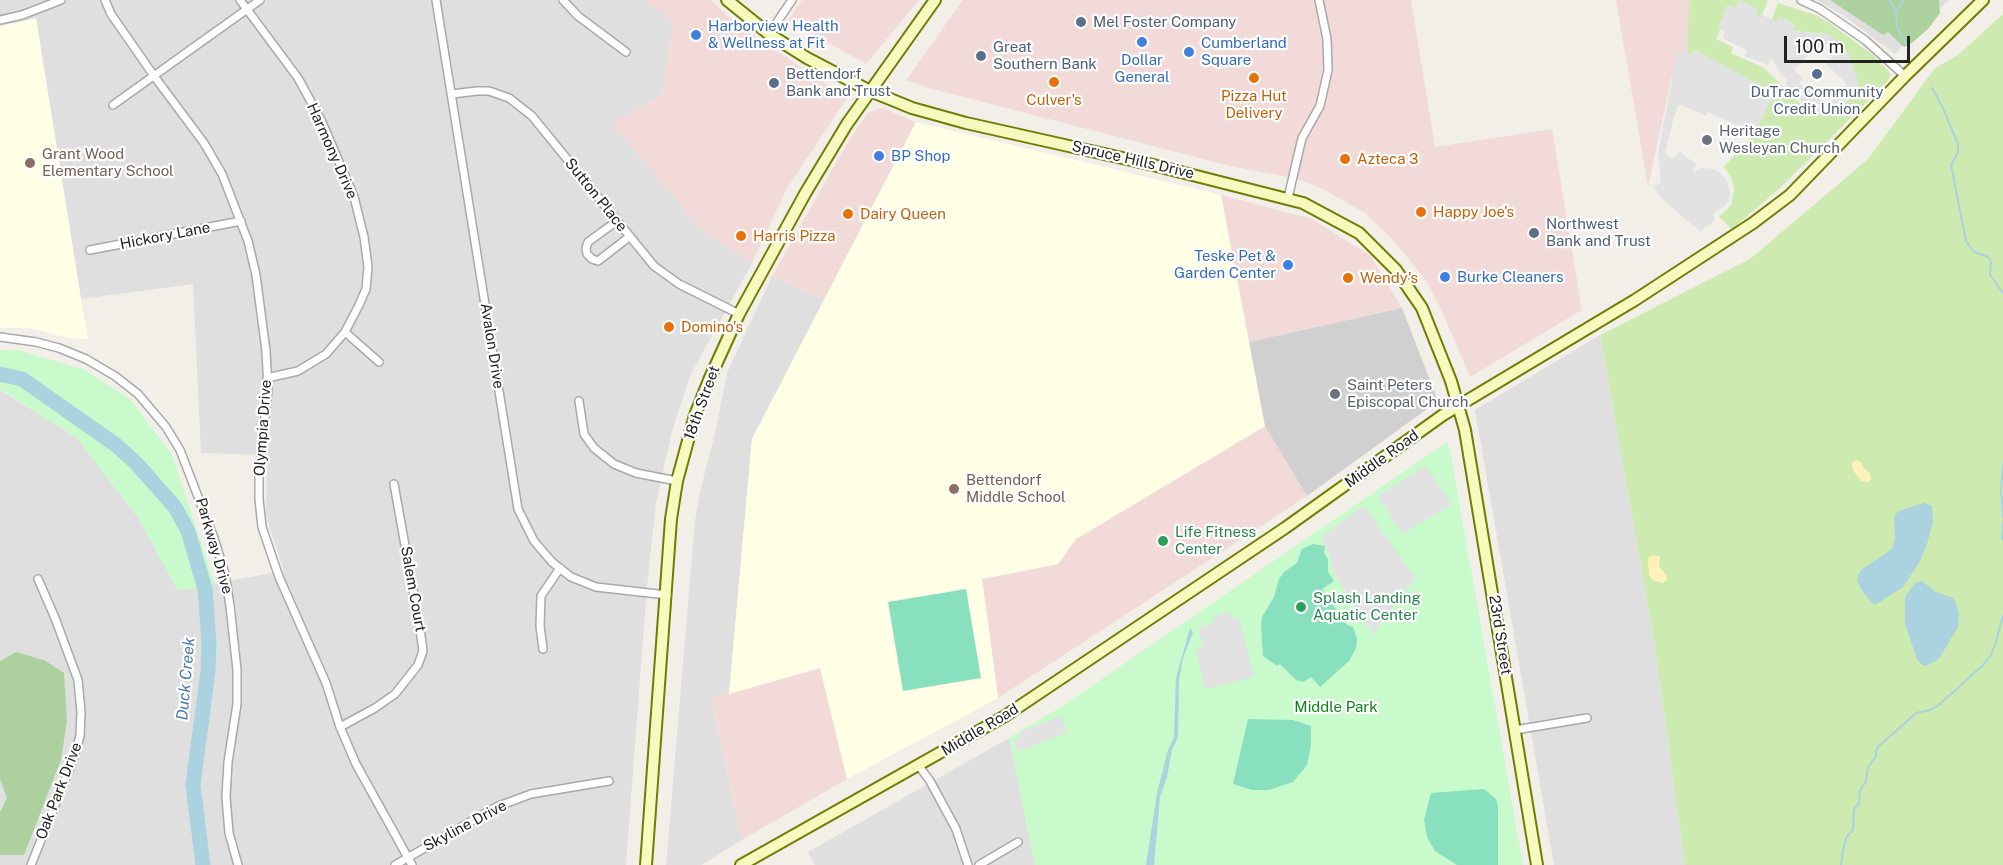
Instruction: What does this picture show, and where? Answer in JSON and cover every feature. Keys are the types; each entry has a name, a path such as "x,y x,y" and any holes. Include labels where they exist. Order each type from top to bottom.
{"main road":[{"name":"Spruce Hills Drive","path":"726,0 769,34 807,58 870,91 912,108 966,123 1288,198 1314,207 1359,233 1396,270 1422,308 1451,381 1458,406"},
{"name":"18th Street","path":"647,864 671,519 677,481 695,415 739,314 806,192 847,124 935,0"},
{"name":"Middle Road","path":"741,865 919,766 1038,695 1285,528 1443,415 1635,300 1753,223 1790,195 1905,76 1983,0"},
{"name":"23rd Street","path":"1458,406 1467,441 1537,865"}],"street":[{"path":"0,20 29,13 61,0"},
{"name":"Olympia Drive","path":"105,0 111,14 204,143 222,174 248,241 256,275 266,351 268,389 259,476 262,527 279,577 326,682 340,727 356,764 410,861"},
{"name":"Harmony Drive","path":"240,0 298,78 322,122 354,197 364,237 368,267 366,289 345,332 326,354 298,371 267,378"},
{"path":"113,105 260,0"},
{"name":"Avalon Drive","path":"436,0 518,509 534,541 571,577 596,587 667,595"},
{"path":"563,0 578,16 626,52"},
{"path":"769,34 792,0"},
{"path":"1288,198 1302,138 1320,106 1328,70 1327,39 1319,0"},
{"path":"1801,0 1820,9 1865,40 1905,76"},
{"name":"Sutton Place","path":"452,94 477,91 509,98 532,116 654,266 677,283 739,314"},
{"name":"Hickory Lane","path":"90,250 240,221"},
{"path":"617,221 588,242 587,254 591,259 598,261 629,237"},
{"path":"345,332 379,363"},
{"name":"Parkway Drive","path":"0,337 59,348 86,359 115,376 145,402 166,427 180,450 214,538 225,574 230,606 237,670 237,704 228,762 226,797 229,833 238,865"},
{"path":"579,401 584,434 594,448 614,464 636,473 677,481"},
{"name":"Salem Court","path":"340,727 395,694 418,665 423,651 394,484"},
{"path":"543,649 540,626 541,596 560,568"},
{"name":"Oak Park Drive","path":"31,865 73,760 80,736 81,712 78,680 38,579"},
{"path":"1515,730 1587,718"},
{"path":"919,766 930,781 956,829 968,865"},
{"name":"Skyline Drive","path":"395,865 410,861 496,807 531,794 609,781"},
{"path":"979,865 1018,842"}],"shaded area":[{"path":"0,0 646,0 673,21 663,94 613,124 702,229 752,263 690,376 672,431 656,503 647,586 626,865 0,865 0,390 76,437 139,519 178,590 284,571 266,516 267,455 201,453 193,284 81,299 36,19 0,25"},
{"path":"646,0 711,0 735,23 847,98 786,190 752,263 702,229 612,124 663,94 672,21"},
{"path":"802,0 919,0 866,64 788,20"},
{"path":"963,0 1411,0 1435,147 1552,129 1582,310 1470,377 1427,282 1395,242 1365,213 1323,189 1298,179 1230,166 906,80"},
{"path":"1616,0 1692,0 1688,46 1671,79 1648,187"},
{"path":"1816,0 1949,0 1895,54 1843,15"},
{"path":"1739,1 1758,9 1756,16 1762,15 1776,23 1779,17 1794,23 1793,31 1828,34 1849,55 1858,82 1856,92 1832,115 1812,111 1786,86 1787,80 1773,60 1770,59 1768,65 1745,56 1747,50 1723,37 1724,31 1718,28 1727,5 1736,8","holes":["1828,42 1838,51 1826,64 1847,84 1828,105 1809,88 1807,90 1799,83 1803,78 1794,70 1813,50 1817,54"]},
{"name":"Grant Wood Elementary School","path":"36,18 88,339 69,338 31,328 0,328 0,27"},
{"path":"1695,50 1775,93 1754,133 1708,112 1706,116 1678,105 1665,153 1673,158 1680,152 1697,165 1692,170 1694,173 1703,168 1714,169 1727,181 1730,191 1726,205 1714,213 1715,219 1701,232 1665,202 1653,186 1661,183 1658,154 1677,52 1687,52 1690,56"},
{"path":"882,108 916,122 824,300 772,276 849,140 869,112"},
{"name":"Bettendorf Middle School","path":"916,122 1221,195 1265,426 1076,539 1058,564 982,579 998,698 847,779 820,668 729,694 752,439"},
{"path":"1221,195 1312,219 1371,256 1402,308 1249,342"},
{"path":"772,276 824,300 752,439 729,694 711,698 742,840 701,865 666,865 695,520 727,373"},
{"path":"1402,308 1438,401 1307,496 1265,426 1249,342"},
{"path":"1600,335 1654,640 1685,865 1554,865 1475,410"},
{"path":"1265,426 1307,496 998,698 982,579 1058,564 1076,539"},
{"path":"1426,466 1452,504 1402,534 1378,496"},
{"path":"1364,506 1416,579 1384,616 1374,635 1333,572 1330,557 1321,537"},
{"path":"1229,611 1231,618 1238,617 1254,677 1205,689 1196,649 1204,647 1198,628 1214,622 1214,616"},
{"path":"820,668 847,779 742,840 711,698"},
{"path":"1060,716 1067,732 1018,752 1013,740 1021,737 1020,732"},
{"path":"1009,738 1035,865 815,865 808,852"}],"green space":[{"path":"1689,0 1768,0 1762,15 1756,16 1739,1 1736,8 1718,28 1721,29 1716,39 1733,47 1731,53 1764,68 1805,108 1820,114 1835,113 1856,92 1858,82 1849,55 1828,34 1793,31 1794,24 1776,24 1772,19 1778,3 1818,16 1828,22 1873,55 1891,74 1887,82 1779,189 1732,229 1719,217 1731,205 1734,189 1731,177 1724,167 1754,133 1695,50 1691,55 1687,54"},
{"path":"1830,0 1939,0 1940,13 1929,28 1904,47 1888,32 1883,35"},
{"path":"2003,14 2003,865 1685,865 1654,640 1600,335 1750,259 1868,159 1935,68 1958,55"},
{"path":"0,350 18,350 85,370 130,399 172,455 215,584 178,591 139,519 76,437 0,389"},
{"name":"Middle Park","path":"1447,442 1523,865 1035,865 1009,738 1061,707"},
{"name":"Splash Landing Aquatic Center","path":"1313,544 1325,546 1328,572 1334,581 1322,589 1347,625 1353,627 1357,639 1356,648 1349,661 1320,687 1311,677 1303,682 1296,680 1280,664 1277,666 1263,656 1261,624 1262,617 1274,597 1279,579 1284,572 1297,563 1302,549"},
{"path":"966,589 981,678 903,691 888,602"},
{"path":"16,652 44,660 64,673 67,720 61,760 24,855 0,855 0,812 7,798 0,779 0,661"},
{"path":"1248,719 1293,720 1311,726 1311,745 1307,765 1293,782 1269,790 1252,790 1233,784"},
{"path":"1484,789 1496,799 1498,806 1498,865 1457,865 1435,851 1427,837 1424,820 1431,793"}],"sand":[{"path":"1856,460 1860,461 1870,474 1869,482 1861,481 1853,470 1852,463"},
{"path":"1654,555 1660,557 1659,567 1667,576 1667,580 1663,583 1652,580 1649,575 1649,557"}],"water":[{"path":"1924,503 1932,506 1933,521 1919,563 1903,587 1877,604 1873,604 1857,581 1859,573 1892,549 1895,540 1894,518 1898,511"},
{"path":"1922,581 1936,592 1953,598 1959,616 1958,627 1940,657 1925,666 1917,659 1905,624 1905,597 1915,583"},
{"path":"1190,628 1193,632 1183,658 1179,680 1178,737 1172,750 1167,777 1160,797 1154,865 1146,865 1157,793 1168,750 1174,737 1176,678"}],"waterway":[{"path":"1889,0 1896,11"},
{"path":"1904,0 1896,11 1897,28 1906,44"},
{"path":"1932,88 1958,144 1958,153 1951,165 1966,241 1974,252 1988,257 1991,261 1990,275 2003,293"},
{"name":"Duck Creek","path":"0,374 22,379 116,445 136,463 175,507 188,531 205,589 209,643 208,671 193,785 203,865"},
{"path":"2003,464 2001,491 2003,517"},
{"path":"2003,522 2003,540"},
{"path":"1841,865 1847,836 1853,830 1854,809 1859,803 1860,791 1866,781 1868,767 1876,756 1878,747 1916,713 1939,705 1983,665 1990,657 1995,645 2003,616"}],"place":[{"name":"Mel Foster Company","path":"1081,22"},
{"name":"Harborview Health & Wellness at Fit","path":"696,35"},
{"name":"Dollar General","path":"1142,42"},
{"name":"Cumberland Square","path":"1189,52"},
{"name":"Great Southern Bank","path":"981,56"},
{"name":"DuTrac Community Credit Union","path":"1817,74"},
{"name":"Pizza Hut Delivery","path":"1254,78"},
{"name":"Culver's","path":"1054,82"},
{"name":"Bettendorf Bank and Trust","path":"774,83"},
{"name":"Heritage Wesleyan Church","path":"1707,140"},
{"name":"BP Shop","path":"879,156"},
{"name":"Azteca 3","path":"1345,159"},
{"name":"Grant Wood Elementary School","path":"30,163"},
{"name":"Happy Joe's","path":"1421,212"},
{"name":"Dairy Queen","path":"848,214"},
{"name":"Northwest Bank and Trust","path":"1534,233"},
{"name":"Harris Pizza","path":"741,236"},
{"name":"Teske Pet & Garden Center","path":"1288,265"},
{"name":"Burke Cleaners","path":"1445,277"},
{"name":"Wendy's","path":"1348,278"},
{"name":"Domino's","path":"669,327"},
{"name":"Saint Peters Episcopal Church","path":"1335,394"},
{"name":"Bettendorf Middle School","path":"954,489"},
{"name":"Life Fitness Center","path":"1163,541"},
{"name":"Splash Landing Aquatic Center","path":"1301,607"}]}
